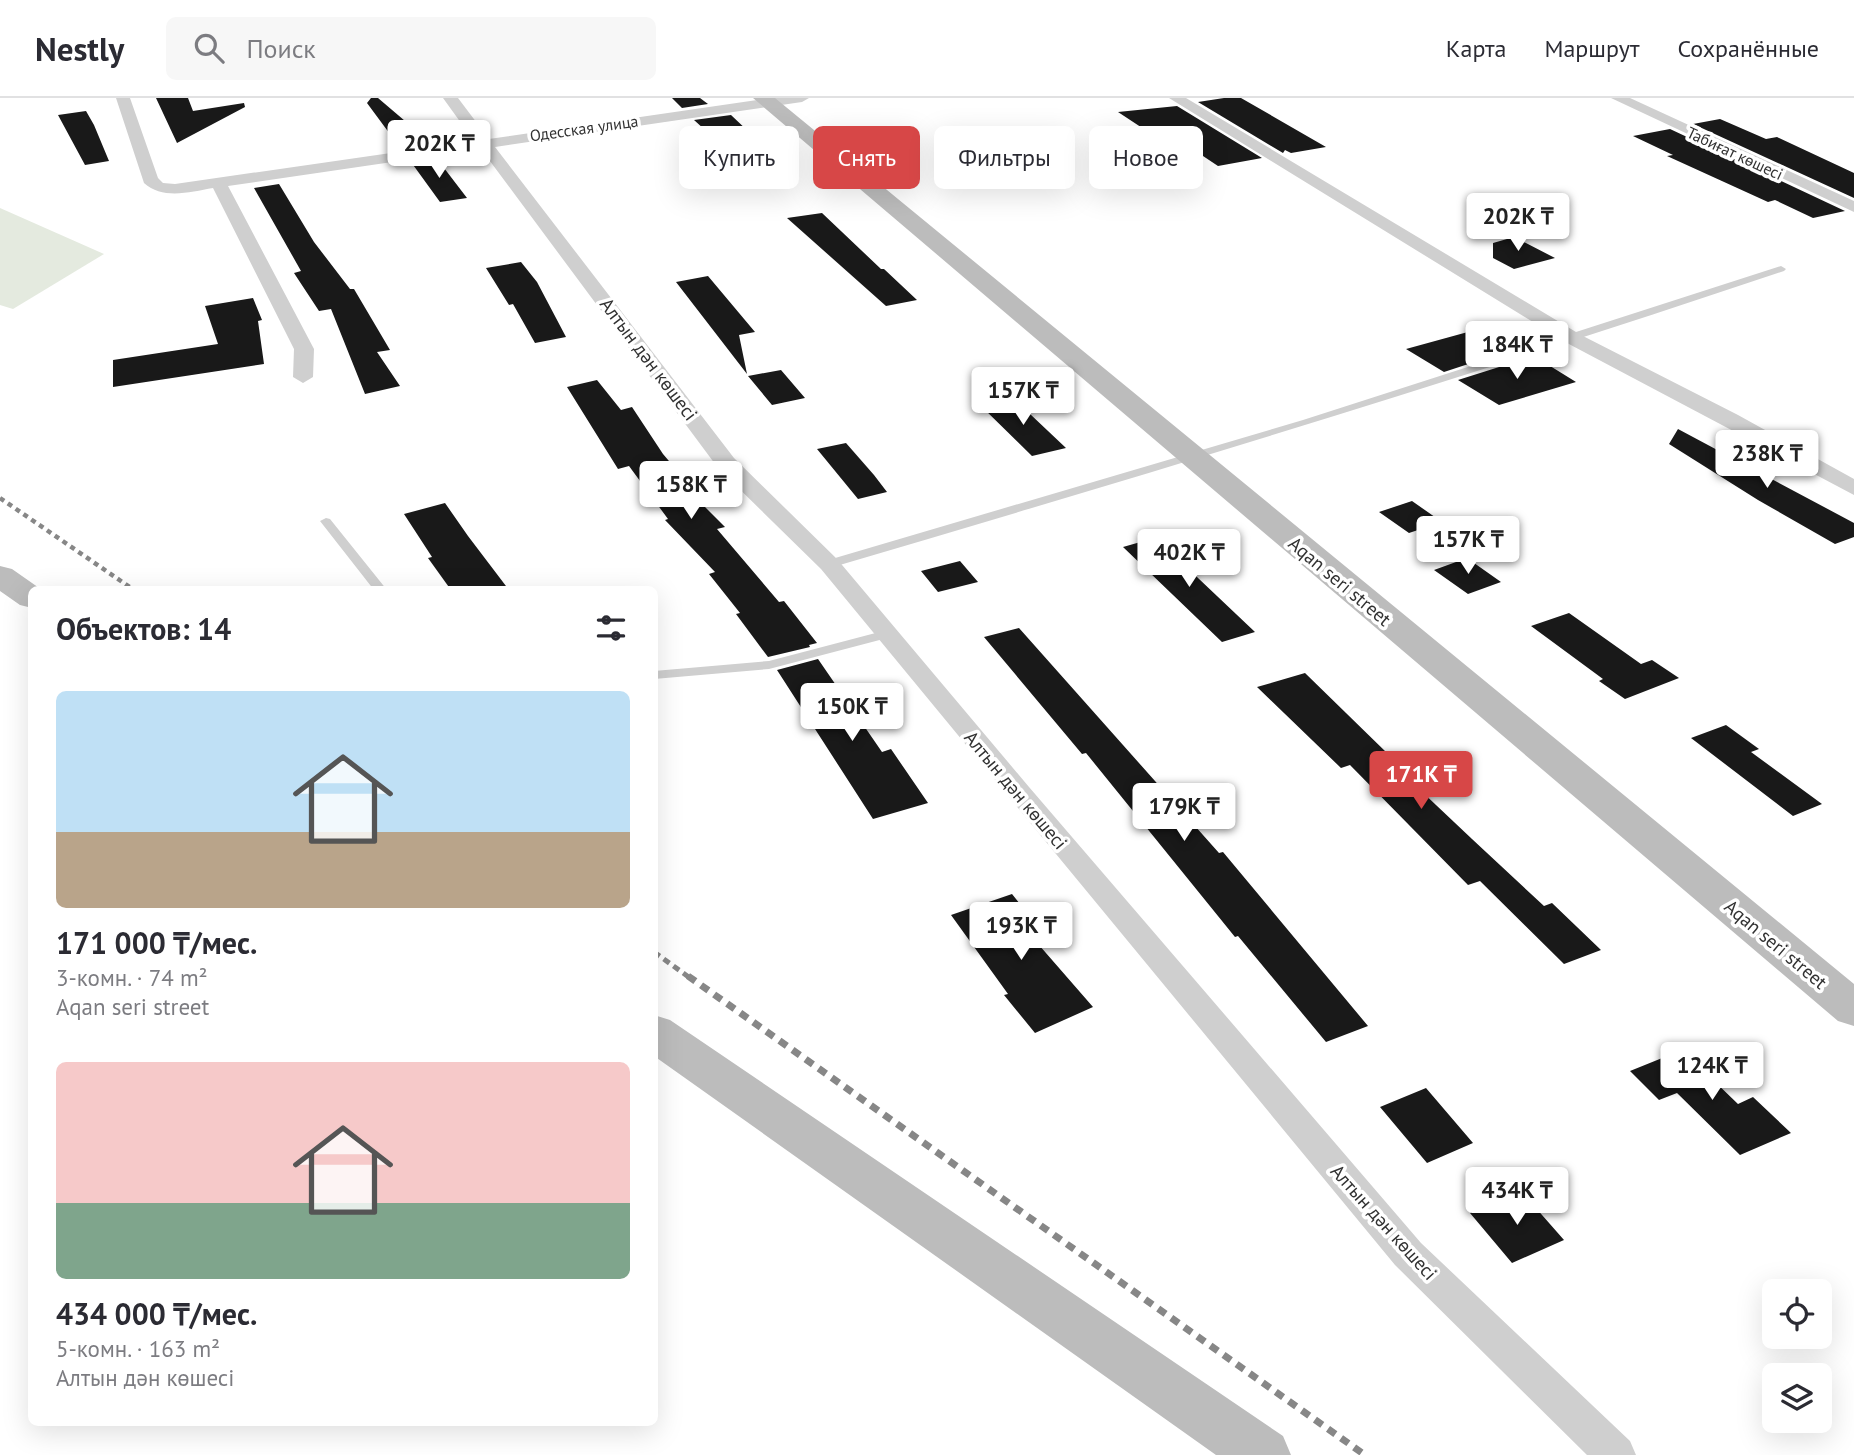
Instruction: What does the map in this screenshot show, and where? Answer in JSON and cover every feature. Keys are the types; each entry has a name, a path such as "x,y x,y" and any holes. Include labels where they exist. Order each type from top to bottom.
{"street":[{"name":"Одесская улица","path":"123,98 150,180 158,187 175,189 765,100 802,98"},
{"name":"Алтын дән көшесі","path":"450,98 726,463 829,564 1408,1254 1615,1455"},
{"path":"1176,98 1574,340 1731,419 1854,488"},
{"name":"Табиғат көшесі","path":"1618,98 1854,207"},
{"name":"Aqan seri street","path":"765,100 1854,1009"},
{"path":"219,184 304,349 303,377"},
{"path":"0,576 28,595"},
{"path":"658,1034 1264,1455"}],"lane":[{"path":"829,564 1191,458 1574,340 1781,269"},
{"path":"326,521 378,586"},
{"path":"658,675 769,665 887,634"}],"shaded area":[{"path":"0,208 104,254 13,309 0,305"}],"building":[{"path":"156,98 188,98 193,111 244,103 245,107 177,143"},
{"path":"371,98 378,98 432,144 401,149 367,103"},
{"path":"672,98 700,98 708,104 682,108"},
{"path":"1241,98 1326,147 1291,153 1285,150 1283,153 1198,102"},
{"path":"1177,106 1262,158 1218,166 1203,156 1203,126 1139,126 1118,112"},
{"path":"86,111 109,161 85,165 58,115"},
{"path":"731,115 743,126 701,126 694,120"},
{"path":"1720,119 1766,139 1777,137 1854,173 1854,198 1693,124"},
{"path":"1670,129 1845,211 1813,218 1775,200 1768,202 1667,156 1673,155 1633,136"},
{"path":"442,157 447,163 441,164 467,198 440,202 411,162"},
{"path":"279,184 314,242 350,289 354,289 390,350 377,352 400,386 365,394 331,309 319,311 294,273 301,271 254,188"},
{"path":"822,213 917,300 886,306 787,218"},
{"path":"1514,237 1555,258 1514,269 1493,258 1493,243"},
{"path":"521,262 537,282 566,337 535,343 513,304 509,305 486,268"},
{"path":"708,276 755,332 739,335 747,374 676,282"},
{"path":"253,298 262,320 258,321 264,364 113,387 113,360 218,344 205,306"},
{"path":"1486,327 1520,347 1444,372 1406,349"},
{"path":"1534,356 1576,382 1499,405 1458,380"},
{"path":"781,370 805,398 772,405 748,376"},
{"path":"597,380 621,410 632,407 663,454 691,487 686,488 725,527 717,529 779,602 784,601 817,643 768,657 736,614 740,613 709,574 715,572 665,520 668,519 629,466 618,469 567,387"},
{"path":"1013,398 1066,448 1032,456 980,405"},
{"path":"1678,429 1854,523 1854,537 1835,544 1758,500 1669,444"},
{"path":"846,443 887,492 858,499 817,449"},
{"path":"1412,501 1442,522 1409,533 1379,512"},
{"path":"445,503 506,586 448,586 428,558 432,557 404,514"},
{"path":"1158,537 1255,632 1222,642 1123,547"},
{"path":"1467,558 1501,582 1468,594 1434,570"},
{"path":"960,561 978,582 938,592 921,571"},
{"path":"1569,613 1641,664 1652,660 1679,678 1625,699 1599,681 1603,679 1531,626"},
{"path":"1019,628 1219,853 1223,852 1368,1026 1326,1042 1238,936 1235,937 1086,753 1082,754 984,637"},
{"path":"818,659 882,752 891,749 928,803 873,819 777,670"},
{"path":"1305,673 1387,753 1382,754 1472,839 1544,906 1552,903 1601,950 1564,964 1480,881 1468,885 1350,765 1341,768 1257,687"},
{"path":"1726,725 1759,749 1751,752 1822,804 1793,816 1691,738"},
{"path":"1012,894 1049,941 1039,945 1093,1007 1035,1033 1004,995 1008,994 951,915"},
{"path":"1682,1050 1738,1104 1753,1097 1791,1133 1740,1155 1677,1093 1659,1100 1630,1071"},
{"path":"1426,1088 1473,1143 1427,1163 1380,1107"},
{"path":"1521,1191 1564,1240 1512,1263 1470,1213"}],"railway":[{"path":"0,498 128,586"},
{"path":"658,955 690,978"},
{"path":"688,976 1365,1455"}]}
